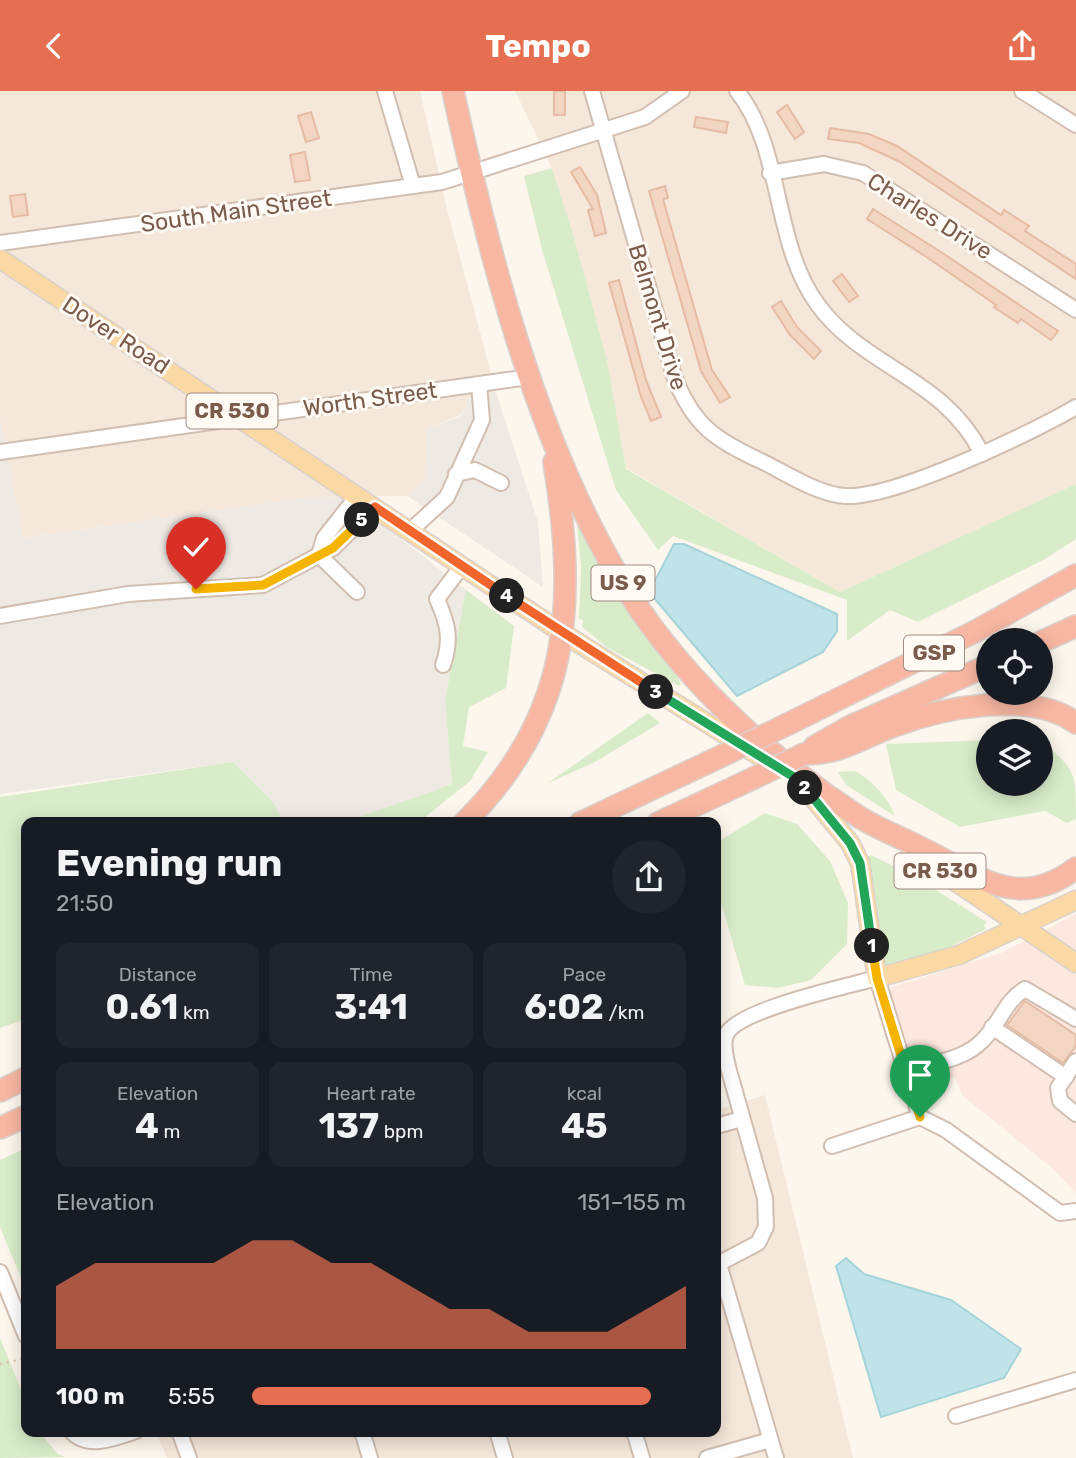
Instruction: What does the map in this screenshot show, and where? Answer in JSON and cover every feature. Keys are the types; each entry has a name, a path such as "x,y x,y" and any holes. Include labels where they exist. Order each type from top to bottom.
{"highway":[{"name":"US 9","path":"453,91 471,172 529,377 549,432 589,523 618,575 648,619 728,713 857,815 984,881 1009,889 1042,887 1076,868"},
{"name":"US 9","path":"469,817 510,770 533,730 555,671 564,634 564,526 549,432"},
{"name":"GSP","path":"593,817 964,637 1076,575"},
{"path":"1053,637 1076,626"},
{"name":"GSP","path":"671,817 803,754 851,726 976,671"},
{"path":"803,754 829,754 923,716 992,707 1035,706 1058,713 1076,723"},
{"path":"992,707 1046,719 1076,737"},
{"path":"0,1091 21,1080"},
{"path":"0,1128 21,1118"}],"main road":[{"name":"Dover Road","path":"0,259 242,417 564,634 857,815 1076,963"},
{"path":"797,779 850,843 860,863 877,978 959,955 1076,900"}],"street":[{"path":"385,91 414,186"},
{"name":"Belmont Drive","path":"592,91 674,376 694,417 721,443 829,492 842,495 877,492 982,454 1076,407"},
{"name":"South Main Street","path":"0,243 442,182 645,117 682,91"},
{"path":"737,91 755,120 800,276 818,305 853,340 954,411 970,430 982,454"},
{"path":"1022,91 1076,125"},
{"name":"Charles Drive","path":"770,173 824,164 863,173 1076,310"},
{"name":"Worth Street","path":"2,451 529,377"},
{"path":"410,531 447,497 482,420 479,384"},
{"path":"456,474 475,470 501,483"},
{"path":"319,555 324,538 358,495"},
{"path":"0,616 128,594 263,585 333,548 375,507"},
{"path":"319,555 358,591"},
{"path":"443,665 450,645 448,625 437,599 462,566"},
{"path":"721,1263 758,1243 766,1227 765,1198 724,1048 726,1035 732,1026 747,1016 765,1010 877,978 920,1117"},
{"path":"907,1072 957,1058 983,1040 1014,996 1025,989 1076,1019"},
{"path":"992,1027 1066,1077"},
{"path":"1076,1061 1058,1088 1060,1101 1076,1114"},
{"path":"832,1146 920,1117 946,1130 1060,1213 1076,1210"},
{"path":"721,1125 742,1119"},
{"path":"0,1272 21,1324"},
{"path":"721,1278 776,1458"},
{"path":"956,1416 1076,1380"},
{"path":"82,1437 94,1441 111,1437"},
{"path":"181,1437 189,1458"},
{"path":"364,1437 370,1458"},
{"path":"499,1437 505,1458"},
{"path":"636,1437 642,1458"},
{"path":"707,1458 770,1440"}],"path":[{"path":"0,1364 21,1359"}],"shaded area":[{"path":"0,91 420,91 447,209 496,392 468,398 462,414 426,430 426,481 407,496 310,497 22,538 0,420"},
{"path":"515,91 1076,91 1076,484 840,592 626,468 607,360 574,237 552,168"},
{"path":"496,392 538,522 543,587 407,496 425,481 426,430 462,415 468,398"},
{"path":"0,420 23,538 310,497 347,497 466,590 445,700 452,784 362,817 280,817 275,804 233,762 0,794"},
{"path":"1076,914 1076,1193 1052,1168 963,1096 954,1076 928,1095 906,1100 881,1024 892,987 1001,953"},
{"path":"765,1095 853,1458 167,1458 158,1437 721,1437 721,1108"}],"green space":[{"path":"552,168 574,237 607,360 626,469 840,592 1076,484 1076,539 1045,559 918,622 890,610 847,641 847,600 673,536 658,550 616,490 542,250 524,176"},
{"path":"582,522 672,667 681,684 679,686 608,648 582,627 583,620 579,619 581,566 577,523"},
{"path":"466,590 514,626 506,688 469,707 463,746 488,752 470,781 425,817 360,817 452,784 445,700"},
{"path":"648,713 660,723 593,763 548,783"},
{"path":"976,741 976,796 1053,796 1053,752 1072,773 1076,819 1067,823 1045,811 960,827 896,790 886,744"},
{"path":"233,762 275,804 280,817 21,817 21,1021 0,1028 0,797"},
{"path":"855,771 879,790 895,816 846,785 838,772"},
{"path":"765,813 797,824 830,861 848,903 847,944 811,980 778,988 745,985 721,902 721,840"},
{"path":"871,855 913,876 987,922 984,925 986,929 942,951 888,969 882,960 865,859"},
{"path":"21,1150 21,1278 0,1227 0,1160"},
{"path":"0,1338 21,1390 21,1437 43,1437 58,1454 66,1457 0,1458"}],"water":[{"path":"674,544 684,544 837,614 837,631 823,652 737,696 649,592"},
{"path":"846,1258 864,1274 951,1300 1021,1349 1004,1378 881,1417 836,1266"}],"building":[{"path":"554,91 565,91 565,115 554,115"},
{"path":"787,105 804,132 795,139 777,112"},
{"path":"311,112 319,138 306,142 298,116"},
{"path":"696,117 728,122 726,133 694,127"},
{"path":"830,128 869,134 897,146 1001,215 1004,210 1029,226 1025,231 1076,264 1076,279 900,162 859,143 828,139"},
{"path":"305,152 310,180 295,182 290,155"},
{"path":"580,167 597,195 606,233 595,236 588,210 593,209 571,172"},
{"path":"665,186 668,198 663,199 712,370 730,397 720,403 701,371 649,191"},
{"path":"25,194 28,215 13,217 10,196"},
{"path":"873,209 1058,331 1051,340 1021,319 1018,323 925,256 867,219"},
{"path":"842,274 858,296 849,302 833,281"},
{"path":"619,280 646,380 661,417 651,421 641,397 609,283"},
{"path":"781,301 797,327 821,351 814,359 790,335 772,307"},
{"path":"1025,1001 1076,1035 1076,1046 1063,1063 1007,1025"}],"route":[{"path":"196,589 263,585 333,548 375,507 564,634 797,779 850,843 860,863 877,978 920,1117"}]}
